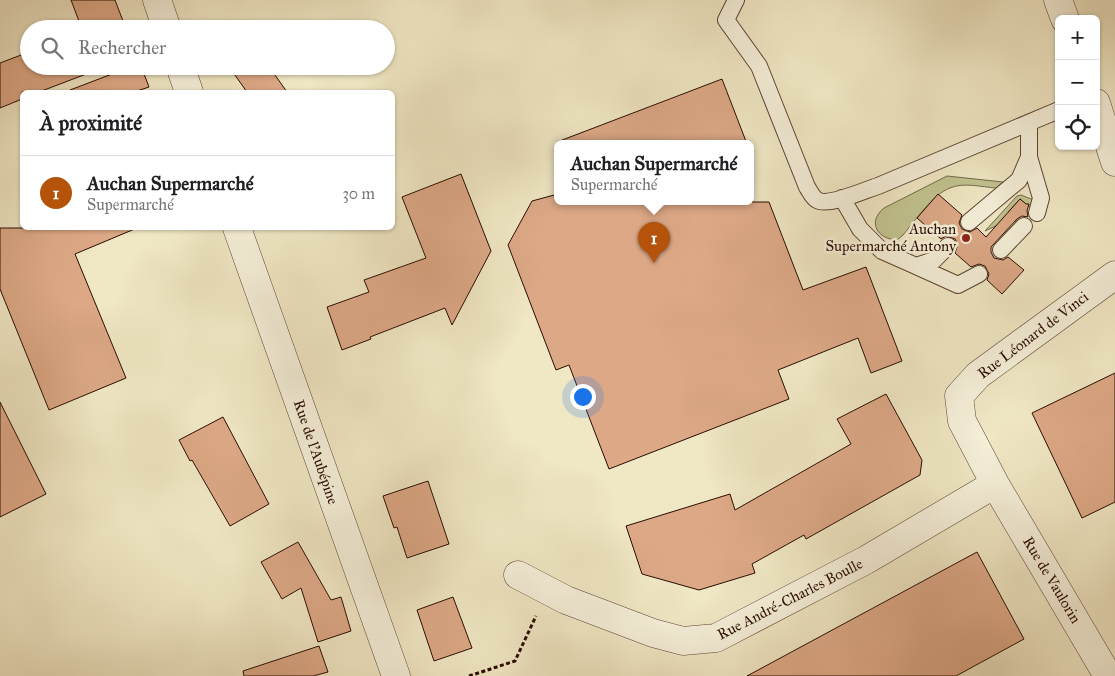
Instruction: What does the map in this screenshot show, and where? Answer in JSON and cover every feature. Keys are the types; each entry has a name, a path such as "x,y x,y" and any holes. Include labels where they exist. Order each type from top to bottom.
{"street":[{"path":"156,0 164,20"},
{"path":"1058,0 1064,15"},
{"path":"183,75 188,90"},
{"path":"1097,105 1115,162"},
{"name":"Rue de l'Aubépine","path":"238,230 396,676"},
{"name":"Rue Léonard de Vinci","path":"995,484 962,421 959,396 978,374 1115,275"},
{"name":"Rue André-Charles Boulle","path":"518,574 566,600 653,634 683,642 716,638 866,560 995,484"},
{"name":"Rue de Vaulorin","path":"995,484 1108,676"}],"lane":[{"path":"736,0 726,20 758,66 807,187 815,199 822,202 842,198 878,186 1055,112"},
{"path":"1029,122 1029,157 1041,198 1037,213"},
{"path":"969,222 1019,180 1029,157"},
{"path":"842,198 860,230 882,251 958,285 979,274"},
{"path":"1001,250 1024,226"},
{"path":"916,266 934,260 948,246"}],"path":[{"path":"469,676 515,661 548,590"}],"green space":[{"path":"947,176 1003,182 996,188 967,185 950,188 937,196 897,240 884,237 880,233 875,224 879,213 884,208"},
{"path":"1021,195 1034,200 1031,208 1020,199 1008,212 1018,221 1000,224 985,231 1017,196"}],"building":[{"path":"71,0 115,0 123,20 79,20"},
{"path":"20,55 20,75 84,75 44,90 20,90 20,100 0,108 0,63"},
{"path":"109,75 144,75 149,87 140,90 70,90"},
{"path":"235,75 275,75 286,90 246,90"},
{"path":"722,79 745,140 562,140"},
{"path":"461,174 491,251 452,325 445,308 342,350 327,307 369,292 364,280 426,258 402,197"},
{"path":"938,194 962,215 959,223 962,229 970,232 977,228 986,237 1020,199 1029,204 1028,217 1022,216 1017,219 991,247 994,258 1003,260 1008,257 1024,270 1002,294 987,280 989,274 985,266 979,264 971,267 955,253 958,244 955,239 946,236 941,239 917,218"},
{"path":"554,195 554,205 754,205 754,202 769,202 803,290 866,267 902,361 871,373 858,338 778,370 789,399 609,469 569,365 556,370 508,245 532,201"},
{"path":"0,228 20,228 20,230 132,230 75,254 126,378 49,410 0,289"},
{"path":"1115,373 1115,502 1082,518 1032,413"},
{"path":"886,394 922,460 920,475 806,539 804,535 752,564 755,573 699,590 642,574 626,526 730,494 735,510 851,444 837,419"},
{"path":"0,402 46,494 0,517"},
{"path":"223,417 269,504 230,526 179,440"},
{"path":"428,481 449,544 407,558 397,527 394,528 383,496"},
{"path":"298,542 331,600 341,597 351,631 318,642 301,588 282,599 261,562"},
{"path":"977,552 1024,639 956,676 747,676"},
{"path":"453,597 472,648 434,661 417,610"},
{"path":"319,646 328,672 313,676 244,676 243,671"}],"place":[{"name":"Auchan Supermarché Antony","path":"966,238"},
{"name":"Auchan Supermarché","path":"654,263"}]}
